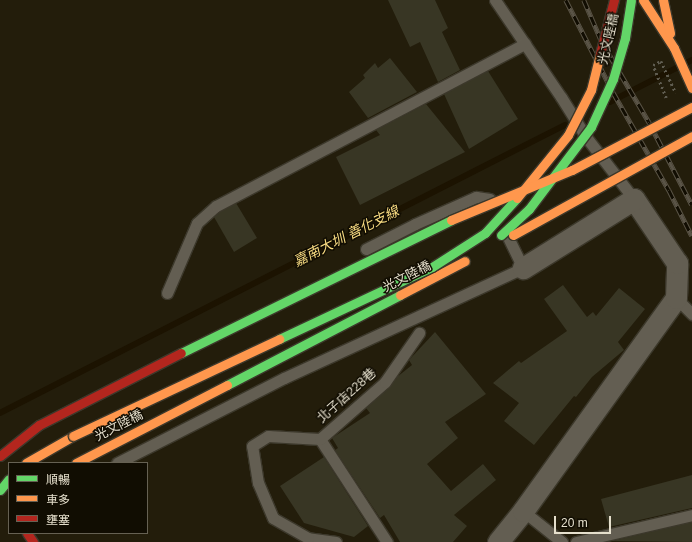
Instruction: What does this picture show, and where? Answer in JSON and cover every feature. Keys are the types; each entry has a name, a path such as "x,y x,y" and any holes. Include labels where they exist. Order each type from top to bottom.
{"street":[{"name":"光文陸橋","path":"28,462 73,436 432,267 485,233 526,189 568,135 591,90 614,0"},
{"name":"光文陸橋","path":"630,0 625,38 613,79 591,127 529,209 496,243 692,136"},
{"path":"643,0 674,48 692,86"},
{"path":"663,0 674,48"},
{"path":"0,456 39,426 266,310 453,219 572,170 692,107"},
{"path":"498,542 523,511 676,298 677,263 634,199 523,268"},
{"name":"光文陸橋","path":"78,462 469,259"},
{"path":"0,490 8,481"}],"lane":[{"path":"495,0 561,96 586,137 634,199"},
{"path":"167,293 197,223 216,206 525,44"},
{"path":"0,446 23,426 415,224 476,197 490,198 523,268 284,378 119,462"},
{"path":"676,298 692,314"},
{"name":"北子店228巷","path":"336,542 308,538 273,518 258,483 252,446 268,436 320,440 384,382 419,333"},
{"name":"北子店228巷","path":"320,440 387,542"},
{"path":"523,511 562,542"},
{"path":"576,542 692,515"}],"building":[{"path":"388,0 435,0 448,28 442,32 460,70 438,82 420,42 410,47"},
{"path":"390,58 417,92 368,118 349,92 365,78 363,75 375,63 378,68"},
{"path":"488,71 518,119 469,149 444,94"},
{"path":"426,104 465,152 360,205 336,157 380,135 376,130"},
{"path":"236,203 257,238 234,252 214,217"},
{"path":"563,285 587,317 593,312 596,316 619,288 645,309 618,342 624,350 592,377 576,397 574,396 534,445 504,421 519,403 493,383 519,361 521,363 567,331 544,299"},
{"path":"435,332 486,394 445,422 458,438 427,464 451,491 483,464 496,480 454,515 467,526 453,542 400,542 384,515 380,518 335,450 338,448 332,438 370,413 366,408 390,387 397,377 412,365 409,360"},
{"path":"324,457 368,526 354,537 304,523 280,486"},
{"path":"692,475 692,508 609,527 601,499"},
{"path":"692,522 692,542 612,541"}],"waterway":[{"name":"嘉南大圳 善化支線","path":"610,102 692,60"},
{"name":"嘉南大圳 善化支線","path":"0,413 565,125"}],"railway":[{"path":"566,0 613,92 669,190 692,236"},
{"path":"584,0 602,42 649,122 692,205"}],"traffic: fast":[{"path":"501,235 529,209 591,127 613,79 625,38 631,0"},
{"path":"279,339 432,267 485,233 517,198"},
{"path":"181,353 451,220"},
{"path":"227,385 400,295"},
{"path":"0,490 8,480"}],"traffic: slow":[{"path":"643,0 674,48 692,88"},
{"path":"663,0 670,33"},
{"path":"517,198 568,135 591,90 600,54"},
{"path":"451,220 572,170 692,107"},
{"path":"513,235 692,136"},
{"path":"400,295 465,261"},
{"path":"73,436 279,339"},
{"path":"78,462 227,385"},
{"path":"28,462 73,436"}],"traffic: jam":[{"path":"600,54 614,0"},
{"path":"0,456 39,425 181,353"},
{"path":"28,534 33,542"}]}
